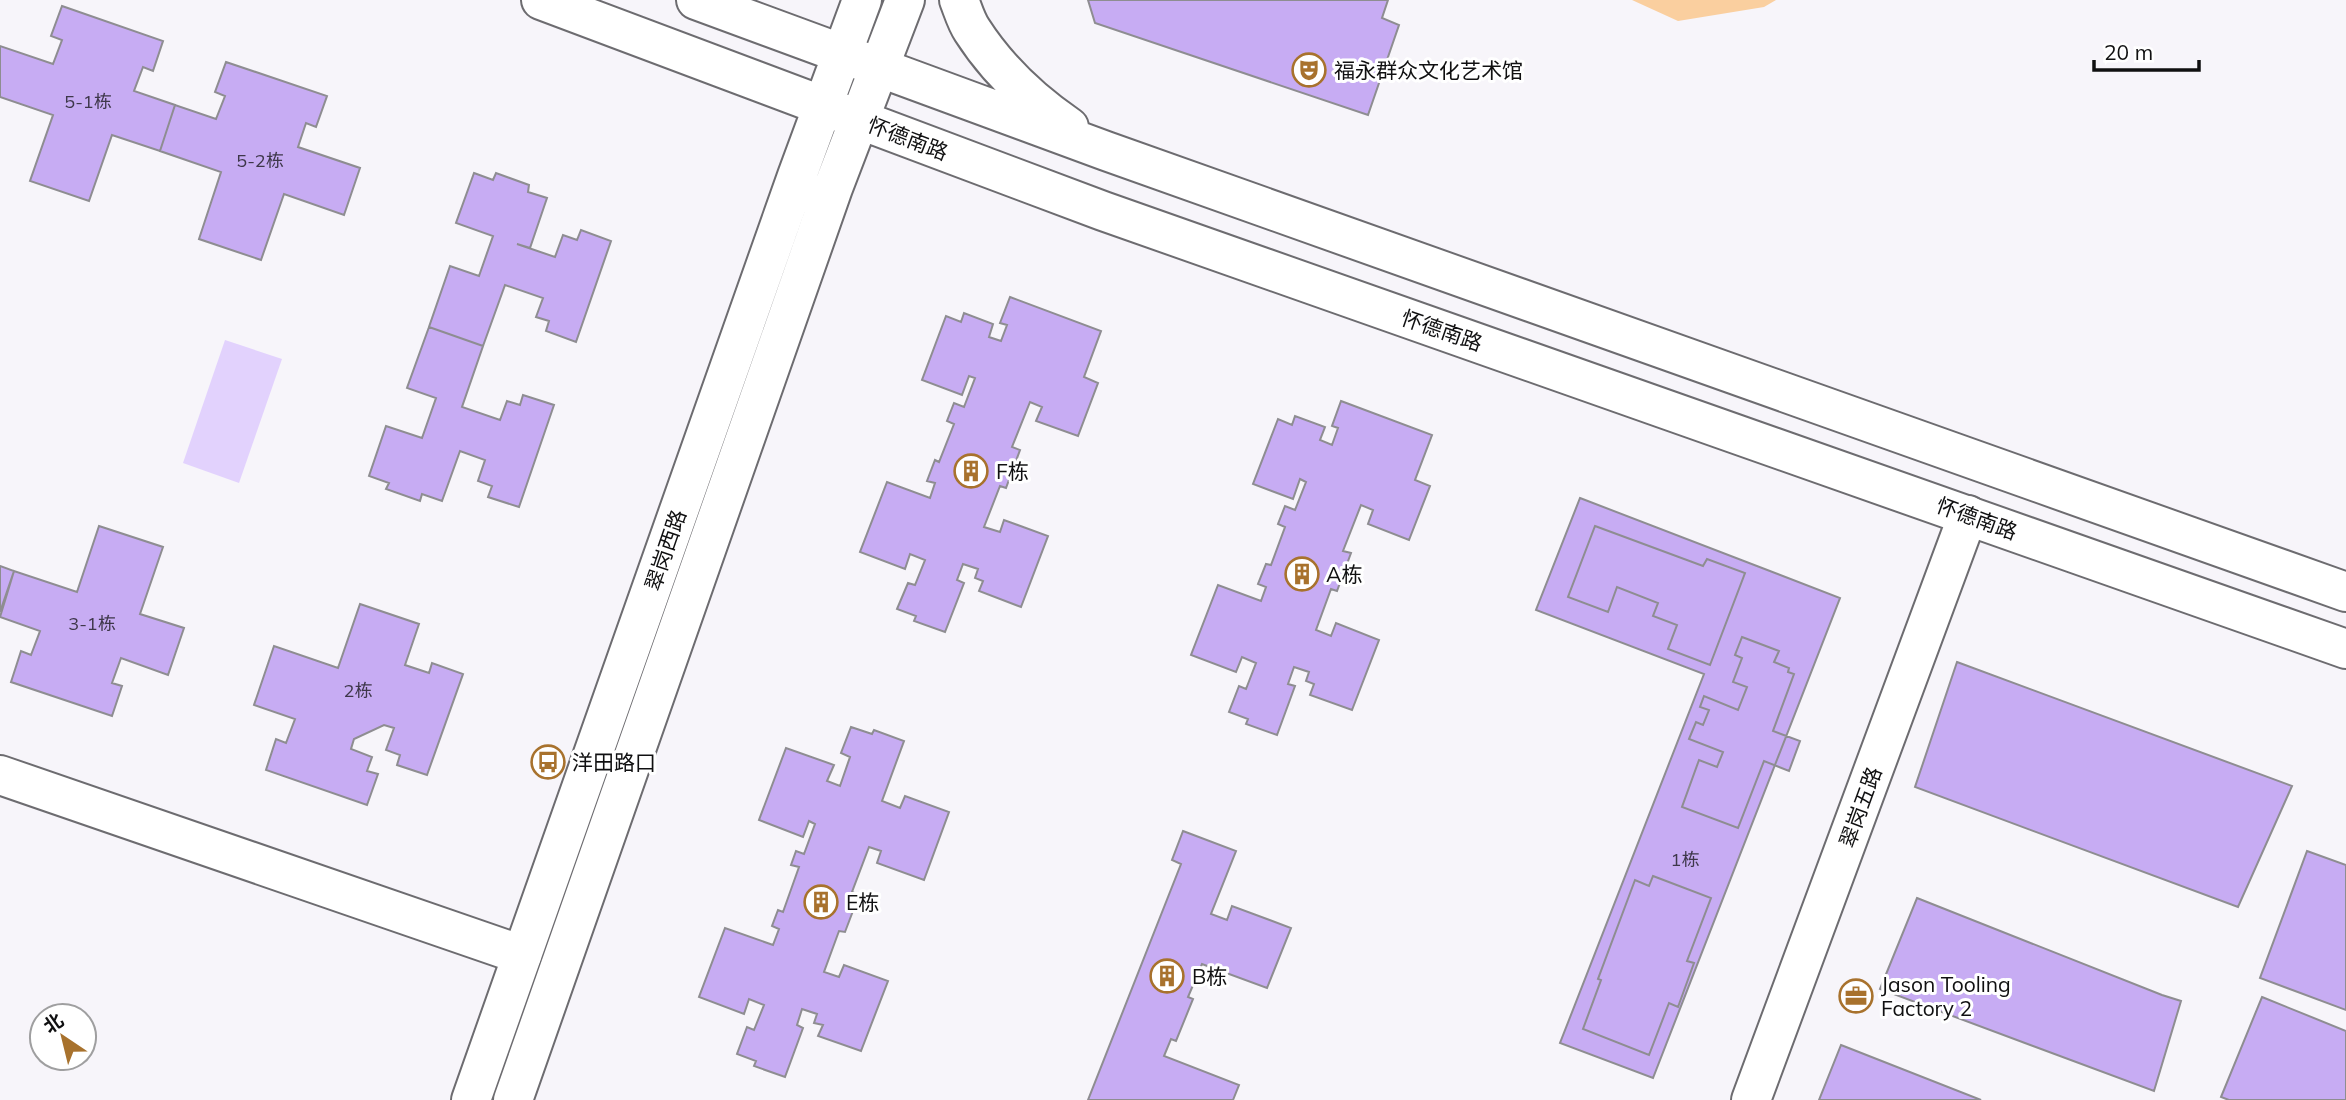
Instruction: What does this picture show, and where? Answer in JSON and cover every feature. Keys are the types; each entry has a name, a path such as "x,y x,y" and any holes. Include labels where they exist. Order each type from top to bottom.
{"main road":[{"name":"怀德南路","path":"541,0 1116,215 2346,649"},
{"path":"696,0 1106,152 2346,592"},
{"name":"翠岗西路","path":"471,1100 822,106 862,0"},
{"name":"翠岗西路","path":"513,1100 833,188 905,0"},
{"path":"959,0 970,28 1004,72 1047,112 1106,152"},
{"name":"翠岗五路","path":"1751,1100 1969,515"},
{"path":"0,775 522,955"}],"shaded area":[{"path":"1632,0 1776,0 1764,7 1678,21"},
{"path":"225,340 282,359 239,483 183,463"}],"building":[{"name":"福永群众文化艺术馆","path":"1088,0 1388,0 1382,18 1399,25 1368,115 1095,23"},
{"path":"62,6 163,41 153,71 143,67 134,91 175,105 160,151 112,135 89,201 30,181 53,115 0,97 0,46 53,64 62,40 51,36"},
{"path":"226,62 327,96 316,127 306,123 298,147 360,168 344,215 284,194 261,260 199,239 221,172 160,151 175,105 216,119 225,96 215,92"},
{"path":"474,173 493,180 496,173 529,185 528,192 547,198 530,248 517,244 555,257 563,235 577,240 581,230 611,241 576,342 546,331 549,321 536,317 543,298 505,285 483,346 429,327 450,266 479,276 493,236 456,223"},
{"name":"F栋","path":"1010,297 1101,331 1084,377 1098,383 1078,436 1036,421 1042,407 1030,402 1012,447 1020,450 1006,488 1000,486 984,527 1000,532 1004,520 1048,536 1021,607 979,591 983,581 975,578 978,569 963,564 957,580 964,583 945,632 914,621 916,616 897,609 908,583 915,585 925,560 910,554 905,569 860,552 887,482 930,498 935,483 927,481 935,460 939,462 954,424 947,421 954,403 964,407 975,378 969,376 962,395 922,380 946,316 961,322 964,313 993,324 989,337 1001,341 1007,325 1000,323"},
{"path":"429,327 483,346 462,407 500,420 507,401 520,405 523,395 554,405 519,507 488,497 492,486 478,481 485,460 460,451 442,501 422,494 420,501 386,489 389,483 369,476 386,426 422,438 436,398 407,388"},
{"name":"A栋","path":"1341,401 1432,435 1415,480 1430,486 1409,540 1368,524 1373,510 1361,505 1343,551 1351,553 1337,591 1331,589 1316,630 1331,636 1336,623 1379,640 1352,710 1310,695 1314,684 1306,681 1309,672 1294,667 1288,684 1295,686 1277,735 1246,724 1248,719 1229,712 1239,686 1246,689 1256,663 1242,657 1236,672 1191,655 1218,585 1261,601 1266,587 1258,584 1266,564 1271,565 1285,527 1278,524 1285,506 1295,510 1306,482 1300,479 1293,499 1253,484 1278,419 1292,425 1295,416 1325,427 1320,440 1332,445 1338,428 1332,426"},
{"path":"1580,498 1840,598 1653,1078 1560,1043 1704,674 1536,610"},
{"path":"99,526 163,547 140,614 184,628 168,675 121,658 112,683 122,686 112,716 11,682 21,651 31,655 40,631 0,617 14,571 77,592"},
{"path":"1595,526 1703,566 1707,559 1745,573 1710,665 1668,649 1677,625 1653,616 1658,603 1617,587 1608,612 1568,597"},
{"path":"0,566 14,571 0,612"},
{"path":"360,604 419,624 405,665 429,673 432,663 463,674 427,775 397,765 400,755 386,750 394,728 384,725 354,739 351,749 372,757 367,771 378,774 367,805 266,770 276,739 286,743 295,719 254,705 274,646 338,668"},
{"path":"1742,637 1779,651 1774,662 1789,668 1788,672 1794,674 1773,731 1800,741 1789,771 1764,761 1738,828 1682,807 1699,760 1717,767 1723,752 1689,739 1696,722 1703,725 1709,710 1700,707 1704,696 1738,710 1747,687 1733,682 1742,658 1735,655"},
{"path":"1957,662 2292,786 2238,907 1915,787"},
{"name":"E栋","path":"851,727 872,734 874,730 904,741 882,801 900,808 905,796 949,812 924,880 877,863 881,851 869,847 852,892 859,895 845,932 839,931 824,972 839,977 844,965 888,981 861,1051 818,1036 823,1025 814,1023 817,1014 802,1009 797,1025 803,1028 785,1077 754,1066 756,1061 737,1054 747,1027 754,1030 764,1005 749,999 744,1014 699,997 725,928 773,945 779,929 772,926 778,910 783,912 799,867 791,865 796,851 804,854 815,824 809,821 803,837 759,820 786,748 834,765 827,781 840,786 850,757 841,753"},
{"name":"B栋","path":"1183,831 1236,851 1211,914 1227,920 1232,906 1291,928 1267,988 1202,964 1188,997 1193,999 1176,1041 1171,1039 1164,1056 1239,1085 1233,1100 1088,1100 1181,864 1172,860"},
{"path":"2307,851 2346,865 2346,1010 2260,978"},
{"path":"1653,876 1711,898 1687,961 1694,963 1678,1007 1669,1003 1649,1055 1583,1029 1601,980 1598,979 1635,880 1649,886"},
{"path":"1917,898 2181,1001 2154,1091 1880,989"},
{"path":"2262,997 2346,1031 2346,1100 2229,1100 2221,1097"},
{"path":"1841,1045 1981,1100 1819,1100"}],"place":[{"name":"福永群众文化艺术馆","path":"1309,70"},
{"name":"F栋","path":"971,471"},
{"name":"A栋","path":"1302,574"},
{"name":"洋田路口","path":"548,762"},
{"name":"E栋","path":"821,902"},
{"name":"B栋","path":"1167,976"},
{"name":"Jason Tooling Factory 2","path":"1856,996"}]}
